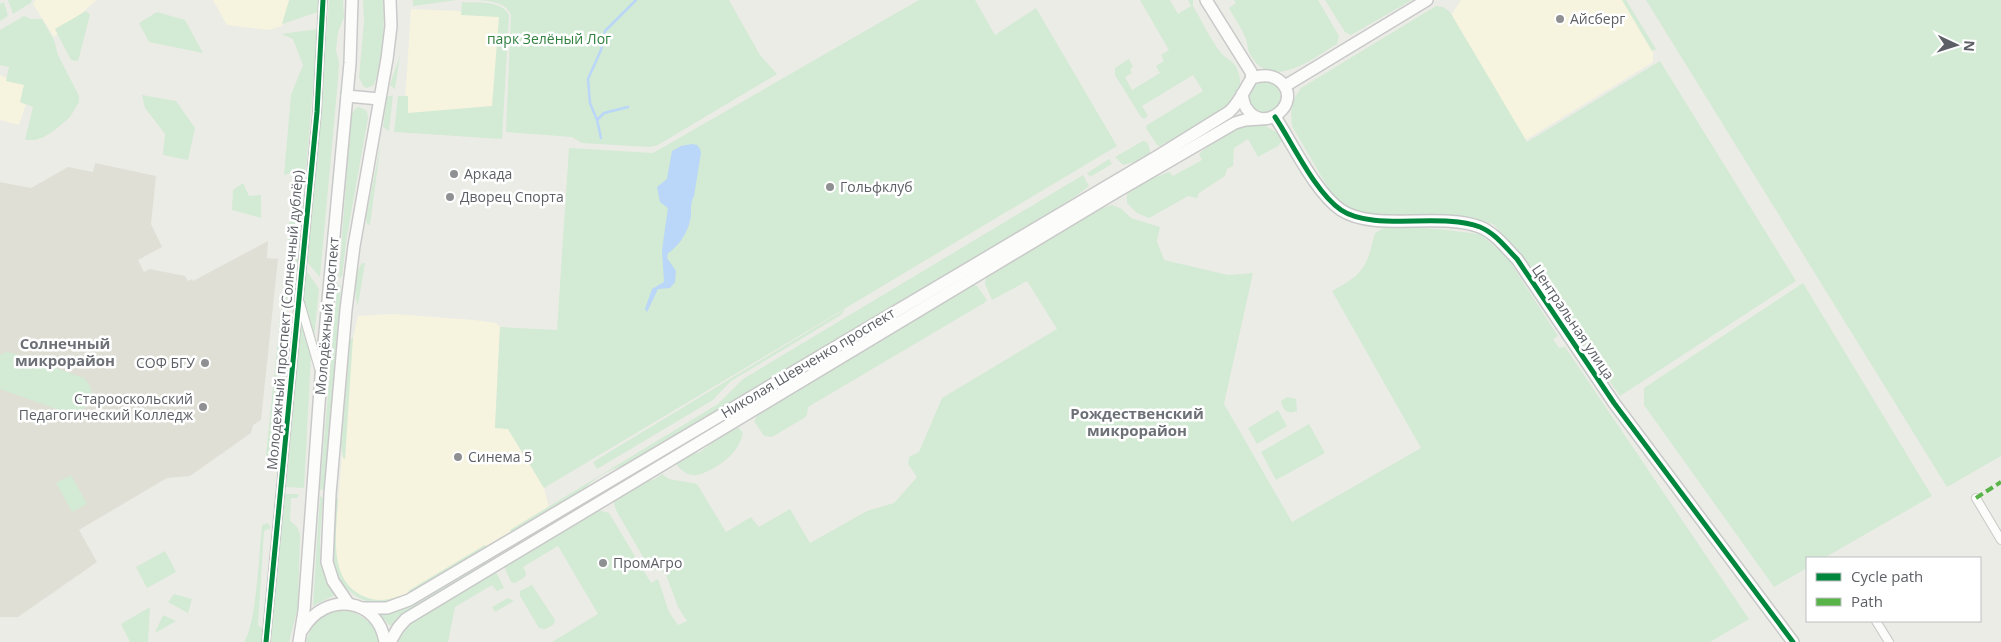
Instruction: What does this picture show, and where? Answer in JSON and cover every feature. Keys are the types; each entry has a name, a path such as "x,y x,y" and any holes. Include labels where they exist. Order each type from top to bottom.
{"main road":[{"name":"Молодёжный проспект","path":"300,637 321,376 353,23 352,0"},
{"name":"Молодёжный проспект","path":"348,604 329,572 327,543 345,318 354,246 389,43 390,0"},
{"path":"1206,0 1251,72 1252,78 1242,94 1246,108 1254,116 1261,119 1276,117 1284,109 1287,102 1288,94 1285,86 1278,79 1270,76 1252,78"},
{"path":"1285,86 1427,0"},
{"name":"Николая Шевченко проспект","path":"362,608 387,608 409,600 1158,156 1229,112 1237,105 1242,94"},
{"path":"347,96 379,99"},
{"name":"Центральная улица","path":"1276,117 1324,195 1341,210 1370,220 1459,222 1481,228 1498,239 1517,259 1614,403 1793,642"},
{"name":"Николая Шевченко проспект","path":"390,642 398,628 415,612 1235,123 1261,119"},
{"path":"738,404 744,415"},
{"name":"Молодёжный проспект","path":"300,637 308,621 320,611 331,605 348,604 362,608 373,617 381,628 385,642"}],"street":[{"name":"Молодежный проспект (Солнечный дублёр)","path":"266,642 317,112 323,0"},
{"path":"299,298 321,376"},
{"path":"1976,498 2001,540"},
{"path":"1877,622 1889,642"}],"shaded area":[{"path":"36,0 97,0 54,37 33,4"},
{"path":"213,0 292,0 282,26 268,30 227,25"},
{"path":"1461,0 1624,0 1653,49 1653,62 1527,139 1522,140 1450,17"},
{"path":"411,9 502,13 495,109 404,117"},
{"path":"0,75 24,85 20,102 26,104 19,125 0,120"},
{"path":"95,163 156,176 151,224 162,247 138,260 144,272 150,269 185,276 188,281 192,279 193,281 268,241 267,258 278,259 261,420 253,425 251,433 190,476 167,478 79,530 97,562 18,617 0,617 0,182 31,188 68,167 93,172"},
{"path":"393,314 474,320 496,323 500,327 495,427 508,429 544,488 549,508 398,599 380,602 356,595 346,586 338,570 334,551 351,348 358,316"}],"green space":[{"path":"8,0 31,0 32,2 13,14"},
{"path":"289,0 318,0 318,12 282,24"},
{"path":"329,0 343,0 344,17 338,32 336,50 339,63 338,79 320,277 307,262"},
{"path":"363,0 383,0 384,11 383,43 379,65 374,85 367,88 363,86 359,77 364,22"},
{"path":"413,0 457,0 413,6"},
{"name":"парк Зелёный Лог","path":"472,0 729,0 760,55 777,74 658,145 649,147 582,143 572,137 506,132 511,15 500,4"},
{"path":"919,0 975,0 995,35 1036,8 1117,146 544,488 508,429 495,428 500,327 557,330 569,148 653,153"},
{"path":"1140,0 1170,0 1178,14 1191,6 1188,0 1193,0 1193,6 1213,42 1221,53 1236,66 1240,77 1238,94 1227,108 1209,120 1160,146 1157,145 1146,128 1147,125 1203,91 1193,75 1142,106 1148,116 1144,119 1141,117 1115,75 1115,68 1129,59 1133,67 1130,69 1132,73 1125,77 1132,90 1160,73 1156,66 1164,61 1161,55 1169,50"},
{"path":"1234,0 1318,0 1339,36 1337,44 1292,69 1280,72 1269,71 1259,65 1249,52 1247,41 1229,8 1236,3"},
{"path":"1325,0 1412,0 1351,35 1345,32"},
{"path":"1622,0 1626,0 1656,49 1652,51"},
{"path":"1646,0 2001,0 2001,456 1947,487"},
{"path":"4,2 8,16 0,21 0,4"},
{"path":"462,2 495,5 501,7 509,15 502,139 394,132 398,96 408,96 408,113 492,106 499,17 461,15"},
{"path":"1436,6 1443,7 1450,12 1527,142 1660,61 1796,281 1620,396 1520,252 1493,224 1458,215 1371,215 1351,210 1331,193 1292,126 1291,111 1294,99 1301,88"},
{"path":"86,11 90,15 78,61 71,60 55,29"},
{"path":"157,12 185,20 203,53 149,42 139,23"},
{"path":"24,16 31,19 42,19 54,40 58,55 79,96 79,102 70,117 44,137 35,140 25,140 33,107 20,102 24,85 6,81 9,67 0,65 0,30"},
{"path":"318,29 306,169 284,175 291,95 303,65 293,39 281,34"},
{"path":"400,55 395,89 390,85"},
{"path":"1265,82 1276,87 1281,98 1276,109 1265,114 1254,109 1249,98 1254,87"},
{"path":"142,95 176,101 195,128 188,160 163,155 165,134 145,108"},
{"path":"393,95 389,131 383,127 387,97"},
{"path":"359,107 367,111 368,118 347,236 342,276 339,278 351,115"},
{"path":"1262,124 1276,132 1282,141 1278,146 1258,157 1248,139 1234,148 1233,166 1227,169 1225,176 1199,193 1197,198 1188,196 1149,218 1137,213 1127,203 1127,194 1148,180 1169,172 1173,176 1202,160 1199,154 1221,137 1243,127"},
{"path":"1143,141 1147,142 1150,153 1135,162 1123,165 1115,157"},
{"path":"381,142 370,225 367,224 366,218"},
{"path":"1109,159 1112,164 1090,177 1087,173"},
{"path":"1083,175 1089,186 1042,218 623,466 602,475 584,489 511,532 510,530 718,404 743,379"},
{"path":"243,183 249,196 261,195 261,218 232,210 233,190"},
{"path":"1112,205 1122,209 1131,218 1160,227 1157,241 1164,260 1228,275 1253,273 1224,404 1292,522 1421,448 1332,291 1358,274 1366,262 1375,233 1387,226 1479,234 1505,254 1558,336 1553,339 1559,348 1565,347 1749,619 1710,642 552,642 598,614 558,546 523,567 526,573 525,577 515,583 511,582 504,566 598,510 609,513 651,583 658,579 669,612 678,625 687,621 678,607 665,572 651,568 647,564 616,510 615,499 639,483 655,479 662,474 669,479 697,484 726,532 751,517 759,527 790,509 810,543 867,511 894,503 917,477 908,464 909,457 919,452 942,398 1057,329 1027,281 992,300 985,284 986,278 1096,210"},
{"path":"294,219 298,219 300,224 298,263 287,253 289,223"},
{"path":"362,263 365,263 358,305 356,301 356,284 358,271"},
{"path":"306,270 319,289 314,339 303,297"},
{"path":"285,271 290,272 276,422 282,425 279,455 274,460 266,455"},
{"path":"1803,283 1932,496 1826,557 1806,557 1806,569 1774,587 1644,405 1644,388"},
{"path":"338,285 341,287 324,489 321,490 320,489"},
{"path":"974,285 977,286 987,300 984,303 808,407 807,415 804,418 772,437 764,436 754,421 760,412"},
{"path":"845,309 841,315 731,381 713,400 597,469 593,462"},
{"path":"301,320 311,355 304,488 286,487"},
{"path":"353,337 345,459 343,458 341,445 350,341"},
{"path":"6,352 84,378 89,384 92,395 87,406 82,410 68,413 0,389 0,355"},
{"path":"1287,397 1296,399 1297,411 1288,412 1284,409 1281,401"},
{"path":"1278,410 1287,426 1257,444 1248,428"},
{"path":"722,421 720,424 409,610 392,626 379,614 399,610 415,602"},
{"path":"1309,424 1325,453 1276,480 1261,452"},
{"path":"732,428 739,428 743,433 741,439 726,460 717,466 700,474 691,475 676,464 685,456 700,452"},
{"path":"71,475 87,504 72,512 56,483"},
{"path":"285,494 299,494 297,498 291,498 290,521 297,527 300,534 298,607 289,642 271,642"},
{"path":"320,496 323,498 320,537 321,560 328,583 335,595 313,606"},
{"path":"335,498 338,498 336,552 343,577 350,587 371,599 380,600 399,596 401,599 389,603 367,601 357,597 341,582 335,571 331,553"},
{"path":"268,523 271,528 264,531 258,625 264,630 262,642 244,642 255,603 262,525"},
{"path":"485,545 486,547 411,593 408,591"},
{"path":"165,551 176,572 147,588 136,567"},
{"path":"494,572 504,588 497,591 492,585 455,607 448,642 396,642 405,625"},
{"path":"532,585 555,620 553,625 545,629 539,628 520,596 520,591"},
{"path":"174,594 192,599 188,613 168,602"},
{"path":"508,598 514,601 495,612 492,607"},
{"path":"150,607 148,642 130,642 121,624"},
{"path":"346,610 368,621 375,630 379,642 306,642 312,628 320,618 331,613"},
{"path":"163,615 176,621 155,633"}],"water":[{"path":"697,145 701,153 691,204 691,218 684,235 673,250 668,253 667,258 676,271 675,282 670,288 658,289 647,312 645,309 652,289 664,282 662,250 668,208 660,202 657,187 667,179 672,151 681,146"}],"waterway":[{"path":"601,138 597,120 590,103 588,79 601,50 605,31 636,0"},
{"path":"597,120 604,113 628,107"}],"marked path":[{"path":"1976,498 2001,482"}],"cycle path":[{"path":"266,642 317,112 323,0"},
{"path":"1275,117 1313,180 1331,202 1341,210 1371,220 1464,223 1480,227 1500,241 1517,259 1614,403 1793,642"}],"place":[{"name":"Айсберг","path":"1560,19"},
{"name":"Аркада","path":"454,174"},
{"name":"Гольфклуб","path":"830,187"},
{"name":"Дворец Спорта","path":"450,197"},
{"name":"СОФ БГУ","path":"205,363"},
{"name":"Старооскольский Педагогический Колледж","path":"203,407"},
{"name":"Синема 5","path":"458,457"},
{"name":"ПромАгро","path":"603,563"}],"district":[{"name":"Солнечный микрорайон","path":"65,352"},
{"name":"Рождественский микрорайон","path":"1137,422"}]}
